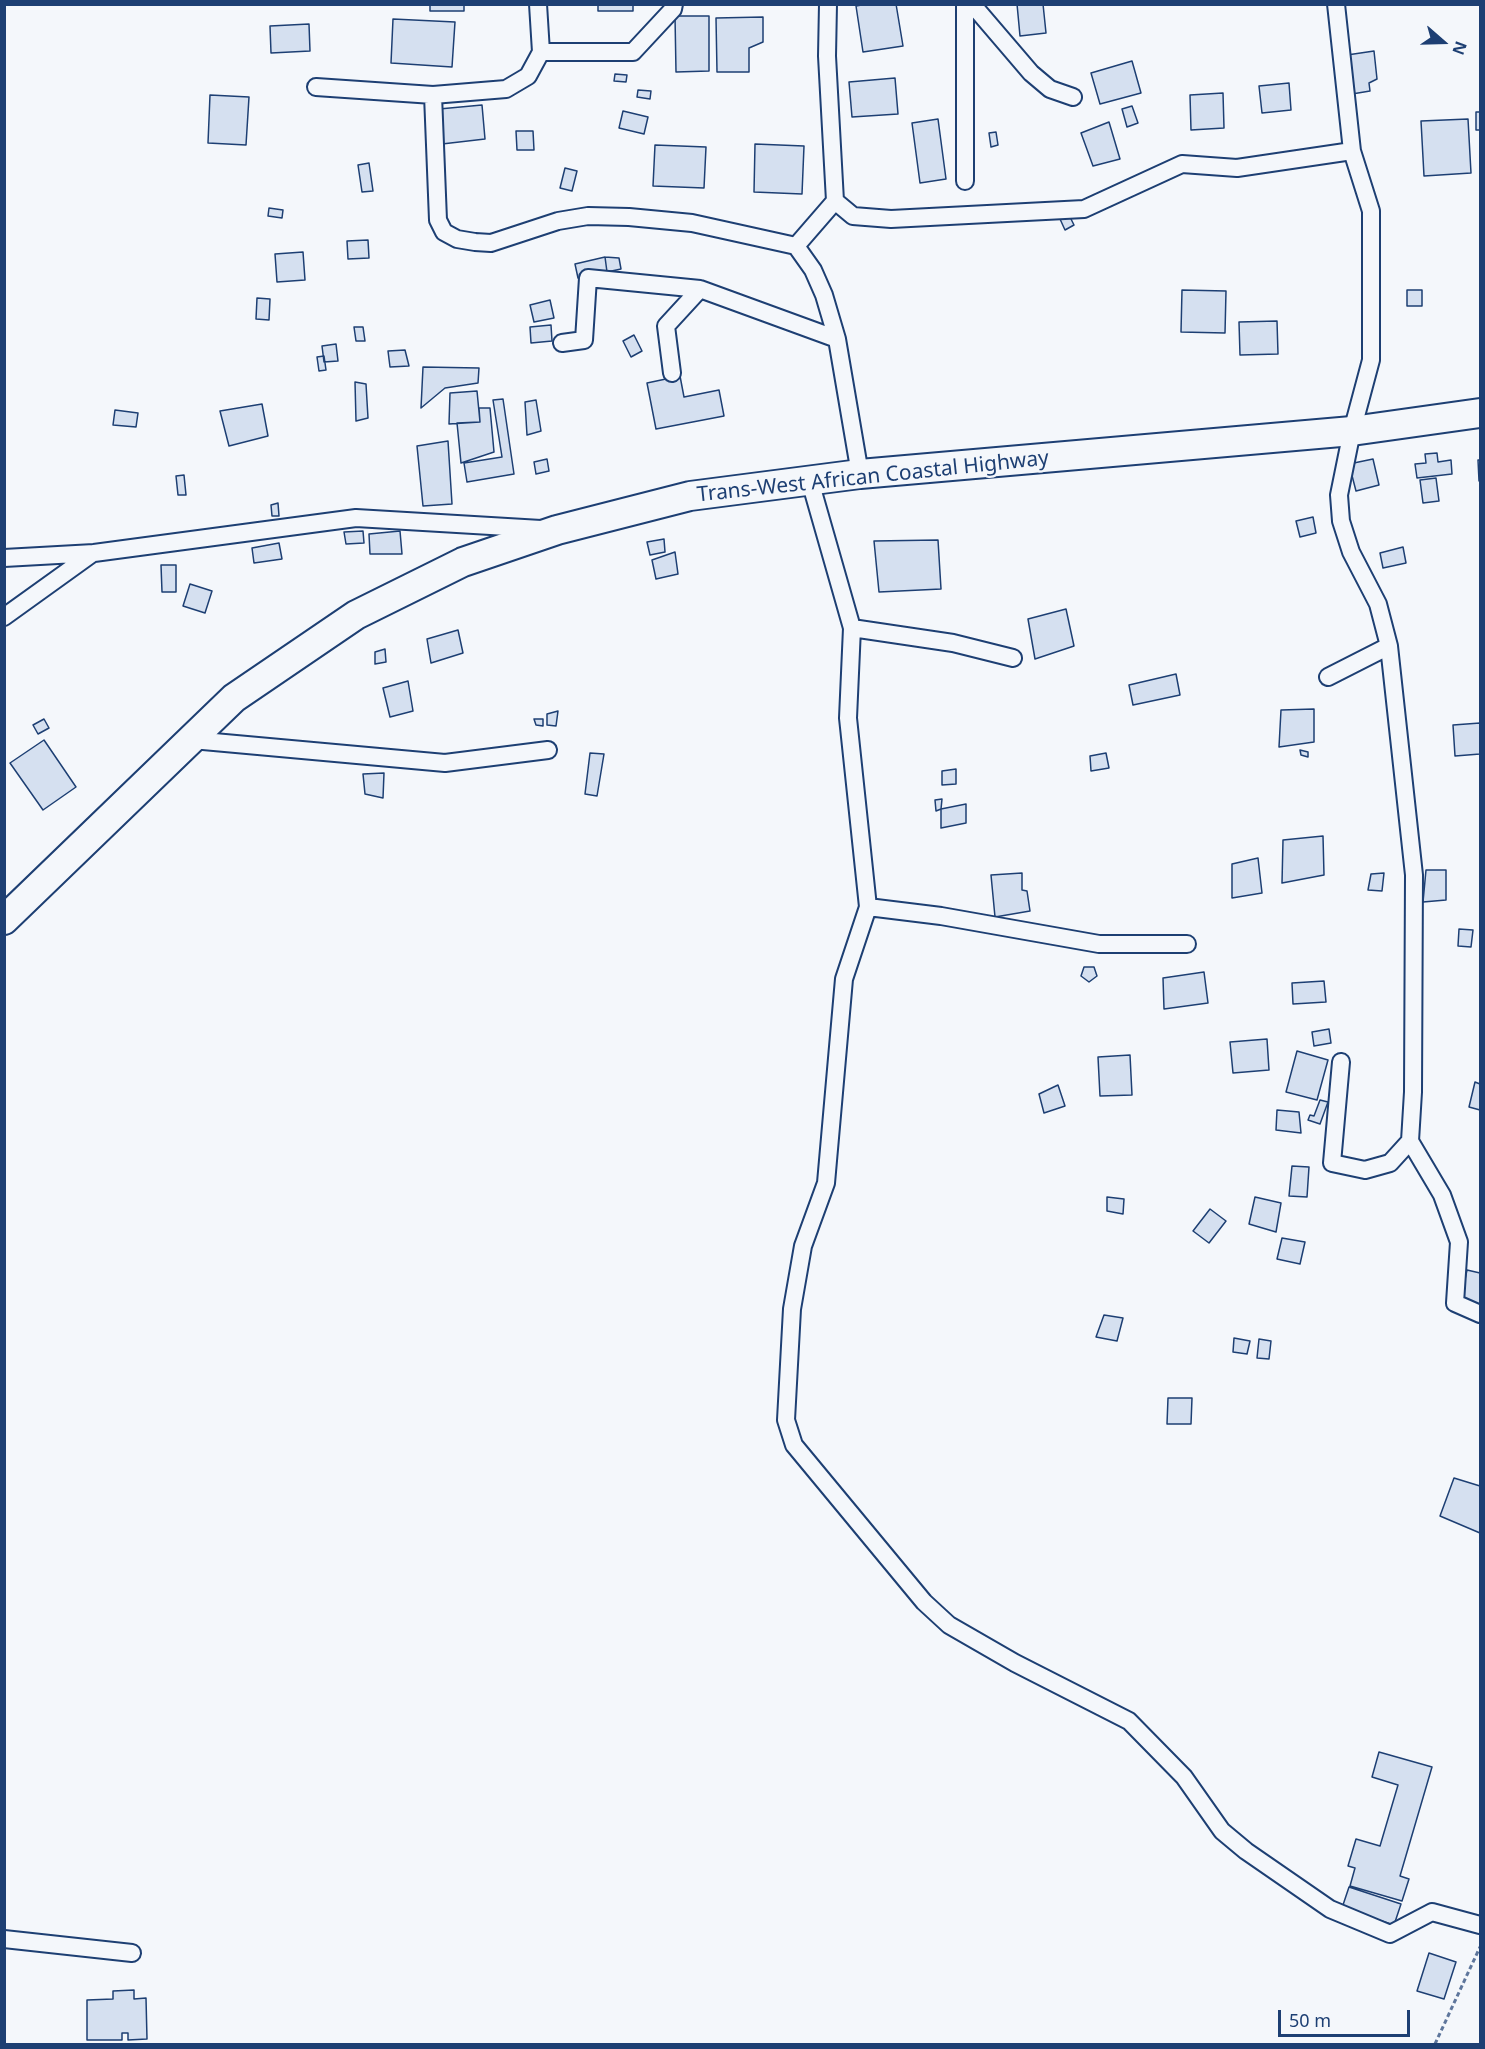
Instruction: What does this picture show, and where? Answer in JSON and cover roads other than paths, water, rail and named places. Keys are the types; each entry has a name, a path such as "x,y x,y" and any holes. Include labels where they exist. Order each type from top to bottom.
{"highway":[{"name":"Trans-West African Coastal Highway","path":"4,920 234,698 356,615 463,562 557,530 690,496 860,474 1352,431 1480,414"}],"street":[{"path":"316,87 433,95 506,89 528,76 541,52 538,4"},
{"path":"541,52 633,52 673,9 674,4"},
{"path":"796,246 835,201 827,56 828,4"},
{"path":"965,4 965,181"},
{"path":"972,4 1031,73 1050,89 1073,97"},
{"path":"1336,4 1352,151 1371,211 1371,360 1352,431 1339,495 1341,521 1351,552 1378,604 1389,646 1414,875 1413,1092 1410,1141 1442,1195 1459,1242 1455,1303 1480,1314"},
{"path":"433,95 438,220 444,232 457,239 491,243 558,221 588,216 692,223 796,246 813,270 824,295 837,339 860,474"},
{"path":"835,201 853,216 891,219 1083,209 1182,164 1237,168 1352,151"},
{"path":"562,343 584,340 588,278 700,289 837,339"},
{"path":"672,373 666,326 700,289"},
{"path":"810,481 852,628 848,718 868,907 844,979 826,1183 803,1246 792,1309 786,1420 794,1444 924,1602 949,1624 1014,1663 1130,1721 1184,1777 1222,1831 1246,1851 1330,1909 1390,1934 1432,1912 1480,1925"},
{"path":"4,558 94,553 356,518 557,530"},
{"path":"4,617 94,553"},
{"path":"852,628 953,643 1013,658"},
{"path":"1328,677 1389,646"},
{"path":"192,740 445,763 548,750"},
{"path":"868,907 942,916 1099,944 1186,944"},
{"path":"1341,1062 1332,1163 1365,1170 1390,1163 1410,1141"},
{"path":"4,1939 132,1953"}]}
